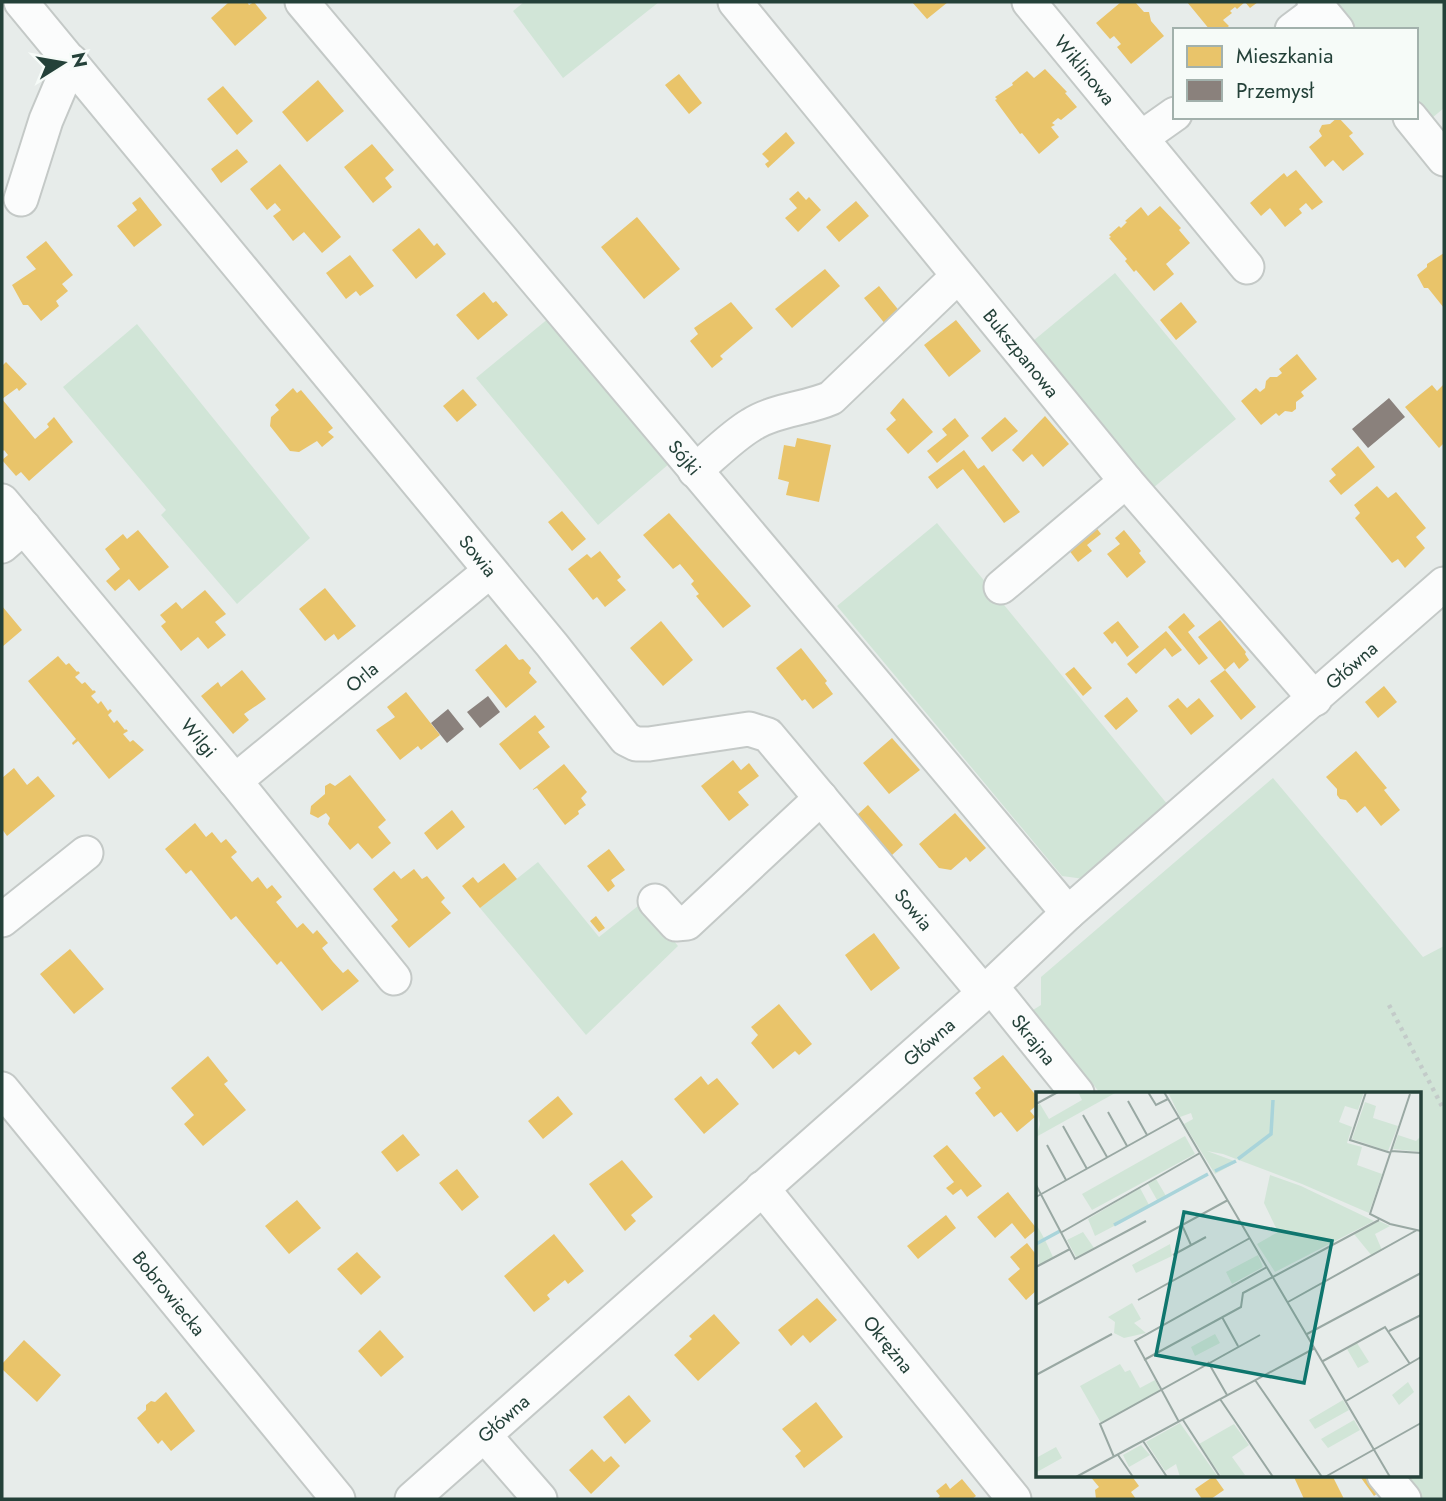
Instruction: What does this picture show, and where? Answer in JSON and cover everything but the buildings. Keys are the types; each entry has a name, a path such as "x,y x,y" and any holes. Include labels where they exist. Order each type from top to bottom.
{"street":[{"name":"Sowia","path":"21,2 626,738 636,744 649,744 749,729 768,735 973,980 986,991"},
{"name":"Sójki","path":"302,2 1069,913"},
{"name":"Bukszpanowa","path":"735,2 1126,481 1315,699"},
{"name":"Wiklinowa","path":"1029,2 1247,267"},
{"path":"1296,28 1324,14"},
{"path":"21,199 46,120 71,61"},
{"path":"1141,138 1173,115"},
{"path":"1412,119 1444,159"},
{"path":"695,471 752,424 789,411 812,407 831,398 958,276"},
{"path":"1001,587 1126,481"},
{"name":"Wilgi","path":"2,501 13,537 236,781 394,978"},
{"name":"Orla","path":"236,781 490,571"},
{"name":"Główna","path":"412,1499 986,991 1069,913 1444,584"},
{"path":"655,901 676,924 687,923 821,798"},
{"path":"2,920 86,853"},
{"name":"Skrajna","path":"986,991 999,996 1076,1092"},
{"name":"Bobrowiecka","path":"2,1089 338,1499"},
{"name":"Okrężna","path":"762,1188 1014,1499"},
{"path":"485,1436 540,1499"},
{"path":"1385,1476 1404,1499"}],"path":[{"path":"1389,1005 1444,1110"}],"green space":[{"path":"524,2 659,2 563,78 513,11"},
{"path":"1335,2 1444,2 1444,108 1432,118 1418,101 1418,28 1356,28"},
{"path":"1115,273 1236,419 1147,493 1027,346"},
{"path":"549,318 670,463 598,525 476,378"},
{"path":"137,324 310,538 237,604 161,515 166,510 63,387"},
{"path":"937,523 1168,805 1084,879 1062,876 837,606"},
{"path":"1273,778 1423,957 1444,946 1444,1499 1421,1499 1403,1476 1422,1476 1422,1092 1099,1092 1033,1010 1041,1005 1041,977"},
{"path":"538,862 599,937 643,902 678,946 586,1035 480,908"}]}
